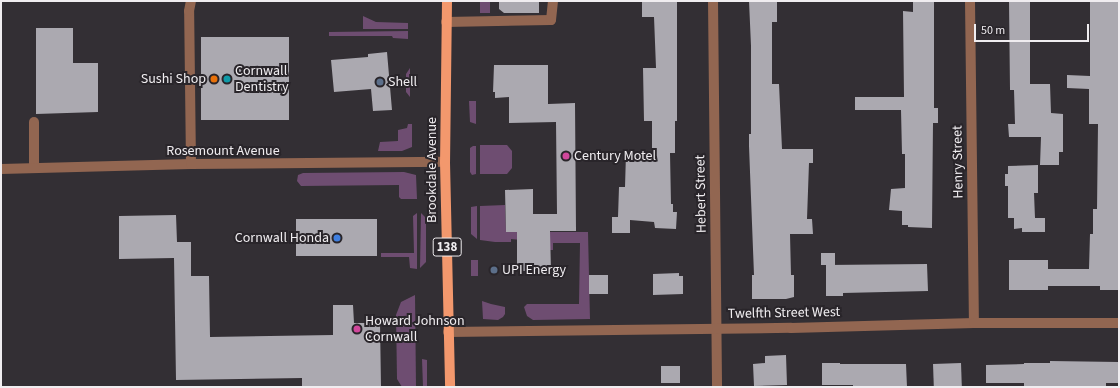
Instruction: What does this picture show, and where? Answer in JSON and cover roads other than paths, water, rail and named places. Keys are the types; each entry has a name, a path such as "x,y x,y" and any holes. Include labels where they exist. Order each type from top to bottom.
{"main road":[{"name":"Brookdale Avenue","path":"447,1 445,162 450,387"}],"street":[{"path":"191,1 189,11 191,164"},
{"path":"446,22 551,20 553,1"},
{"name":"Hebert Street","path":"713,1 717,387"},
{"name":"Henry Street","path":"970,1 974,323"},
{"path":"34,122 34,168"},
{"name":"Rosemount Avenue","path":"1,169 191,164 445,162"},
{"name":"Twelfth Street West","path":"448,332 974,323 1119,323"}],"place":[{"name":"Sushi Shop","path":"214,79"},
{"name":"Cornwall Dentistry","path":"227,79"},
{"name":"Shell","path":"380,82"},
{"name":"Century Motel","path":"566,156"},
{"name":"Cornwall Honda","path":"337,238"},
{"name":"UPI Energy","path":"494,270"},
{"name":"Howard Johnson Cornwall","path":"357,329"}]}
